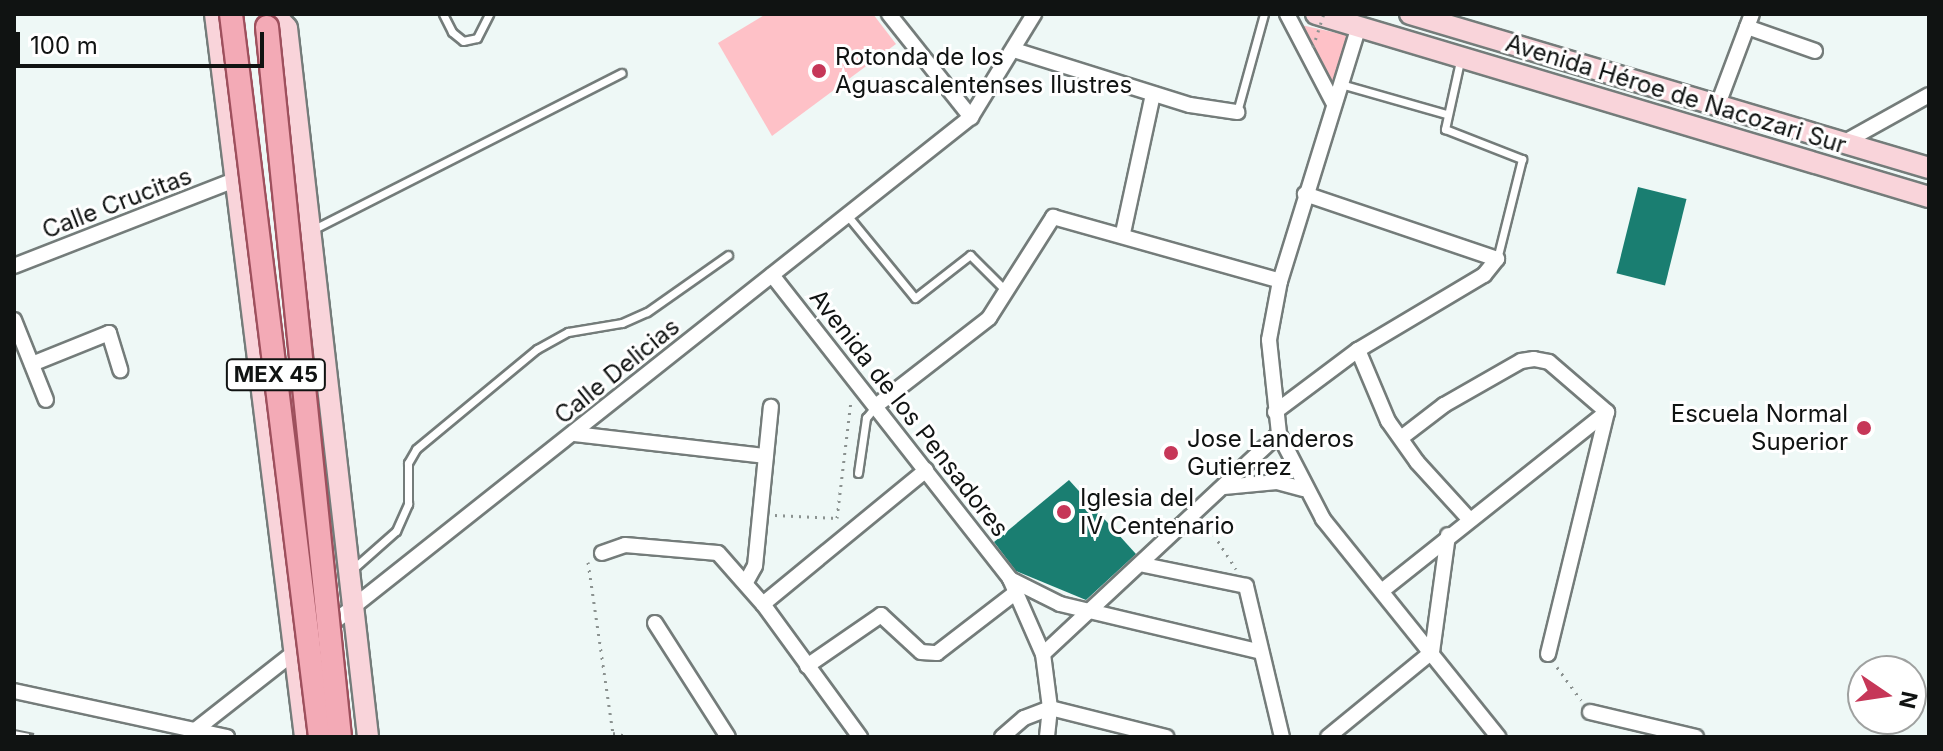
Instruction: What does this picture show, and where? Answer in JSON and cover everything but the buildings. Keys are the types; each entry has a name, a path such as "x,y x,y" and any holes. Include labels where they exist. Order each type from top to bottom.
{"main road":[{"path":"215,14 305,737"},
{"name":"MEX 45","path":"231,14 320,737"},
{"name":"Avenida Héroe de Nacozari Sur","path":"1316,14 1929,197"},
{"name":"Avenida Héroe de Nacozari Sur","path":"1410,14 1454,20 1717,107 1929,168"},
{"path":"271,21 287,28 368,737"},
{"name":"MEX 45","path":"271,21 340,737"},
{"path":"299,694 314,703 339,705 362,683"}],"street":[{"path":"889,14 971,117"},
{"name":"Calle Delicias","path":"194,731 575,434 971,117 1034,14"},
{"path":"1287,14 1334,104"},
{"path":"1717,107 1750,21 1815,51"},
{"path":"1359,26 1280,281 1269,340 1279,434 1303,489 1498,737"},
{"path":"1014,50 1153,94 1237,112"},
{"path":"1123,233 1153,94"},
{"path":"1843,143 1929,95"},
{"name":"Calle Crucitas","path":"14,266 235,180"},
{"path":"1275,412 1358,350 1484,275 1497,259 1305,194"},
{"path":"877,405 989,318 1009,294 1053,217 1123,233 1280,281"},
{"name":"Avenida de los Pensadores","path":"772,275 877,405 1013,586 1043,654 1050,708 1047,737"},
{"path":"14,320 46,400"},
{"path":"32,364 109,333 120,370"},
{"path":"1358,350 1388,421 1469,519"},
{"path":"1401,438 1444,405 1521,361 1549,362 1607,412"},
{"path":"746,582 755,566 771,407"},
{"path":"1383,590 1448,535 1607,412"},
{"path":"1548,654 1607,412"},
{"path":"575,434 766,456"},
{"path":"1043,654 1144,565 1279,434"},
{"path":"763,604 926,470"},
{"path":"1224,487 1277,482 1303,489"},
{"path":"1328,737 1432,652 1448,535"},
{"path":"602,553 625,545 718,553 763,604 860,737"},
{"path":"1144,565 1246,586 1258,651 1282,737"},
{"path":"807,666 881,615 921,652 937,653 1013,586"},
{"name":"Avenida de los Pensadores","path":"1013,586 1060,604 1258,651"},
{"path":"655,623 728,737"},
{"path":"14,691 227,737"},
{"path":"1002,737 1024,718 1050,708 1166,737"},
{"path":"1590,712 1696,737"}],"lane":[{"path":"443,14 452,32 463,41 477,38 489,14"},
{"path":"1237,112 1264,14"},
{"path":"1461,57 1445,129 1451,135 1522,159 1497,259"},
{"path":"310,231 622,73"},
{"path":"1341,84 1446,114"},
{"path":"847,215 915,298 970,255 1009,294"},
{"path":"349,572 396,531 408,504 408,463 416,449 537,349 568,332 622,323 647,312 728,255"},
{"path":"858,473 866,418 877,405"}],"path":[{"path":"1324,14 1313,47 1326,50"},
{"path":"760,514 837,518 853,377"},
{"path":"1199,510 1246,586"},
{"path":"602,553 585,564 607,703 613,733 632,737"},
{"path":"1548,654 1590,712"}],"shaded area":[{"path":"766,14 873,14 896,44 772,136 718,43"},
{"path":"1301,25 1351,36 1333,92"}],"railway":[{"path":"14,733 34,737"}],"place":[{"name":"Rotonda de los Aguascalentenses Ilustres","path":"819,71"},
{"name":"Escuela Normal Superior","path":"1864,428"},
{"name":"Jose Landeros Gutierrez","path":"1171,453"},
{"name":"Iglesia del IV Centenario","path":"1064,512"}]}
